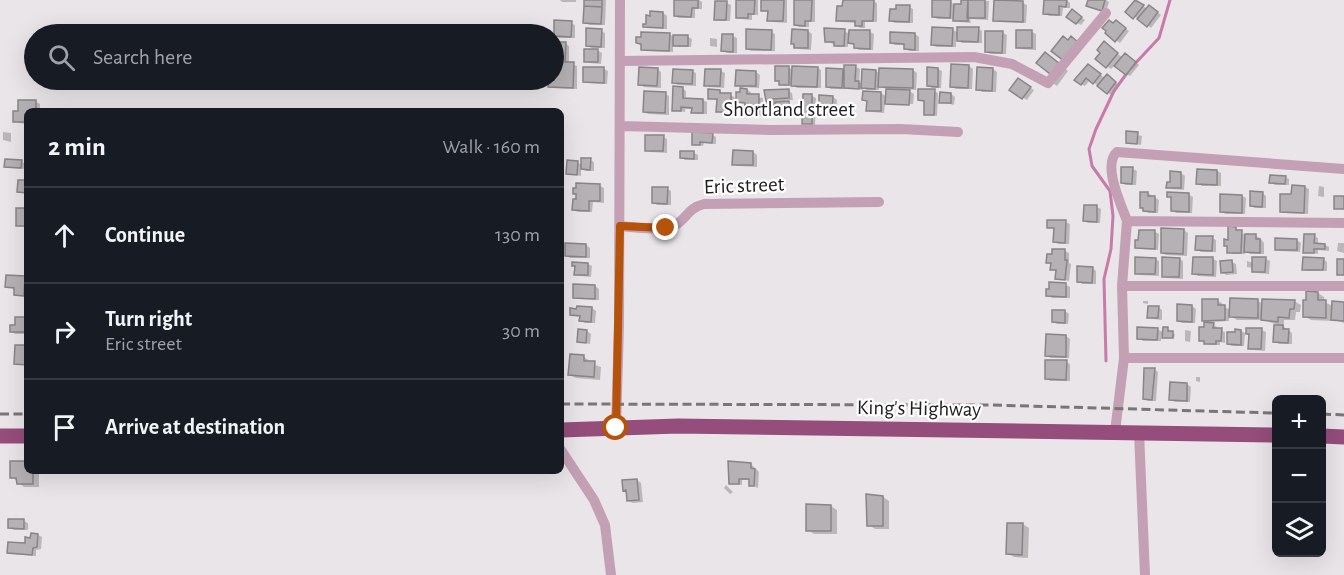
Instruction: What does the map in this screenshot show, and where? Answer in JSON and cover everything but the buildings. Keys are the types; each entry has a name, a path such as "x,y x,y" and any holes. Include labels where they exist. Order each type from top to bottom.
{"highway":[{"name":"King's Highway","path":"564,430 678,426 1272,435"},
{"path":"0,436 24,436"},
{"path":"1326,436 1344,437"}],"street":[{"path":"616,428 620,226 620,0"},
{"path":"620,61 974,57 1012,64 1048,84 1106,13"},
{"name":"Shortland street","path":"620,126 771,130 901,129 958,132"},
{"path":"1115,432 1124,358 1122,286 1127,221 1111,173 1111,160 1117,152 1344,169"},
{"name":"Eric street","path":"620,226 673,226 693,208 704,204 879,202"},
{"path":"1127,221 1344,223"},
{"path":"1122,286 1344,286"},
{"path":"1124,358 1344,358"},
{"path":"1139,432 1145,575"},
{"path":"564,455 594,500 605,525 611,575"}],"waterway":[{"path":"1131,68 1159,38 1170,0"},
{"path":"1106,361 1104,279 1111,249 1113,216 1110,191 1092,166 1089,149 1114,91 1127,73"}],"railway":[{"path":"564,404 989,405 1272,413"},
{"path":"0,414 24,414"},
{"path":"1326,414 1344,415"}],"route":[{"path":"616,428 620,226 666,228"}]}
